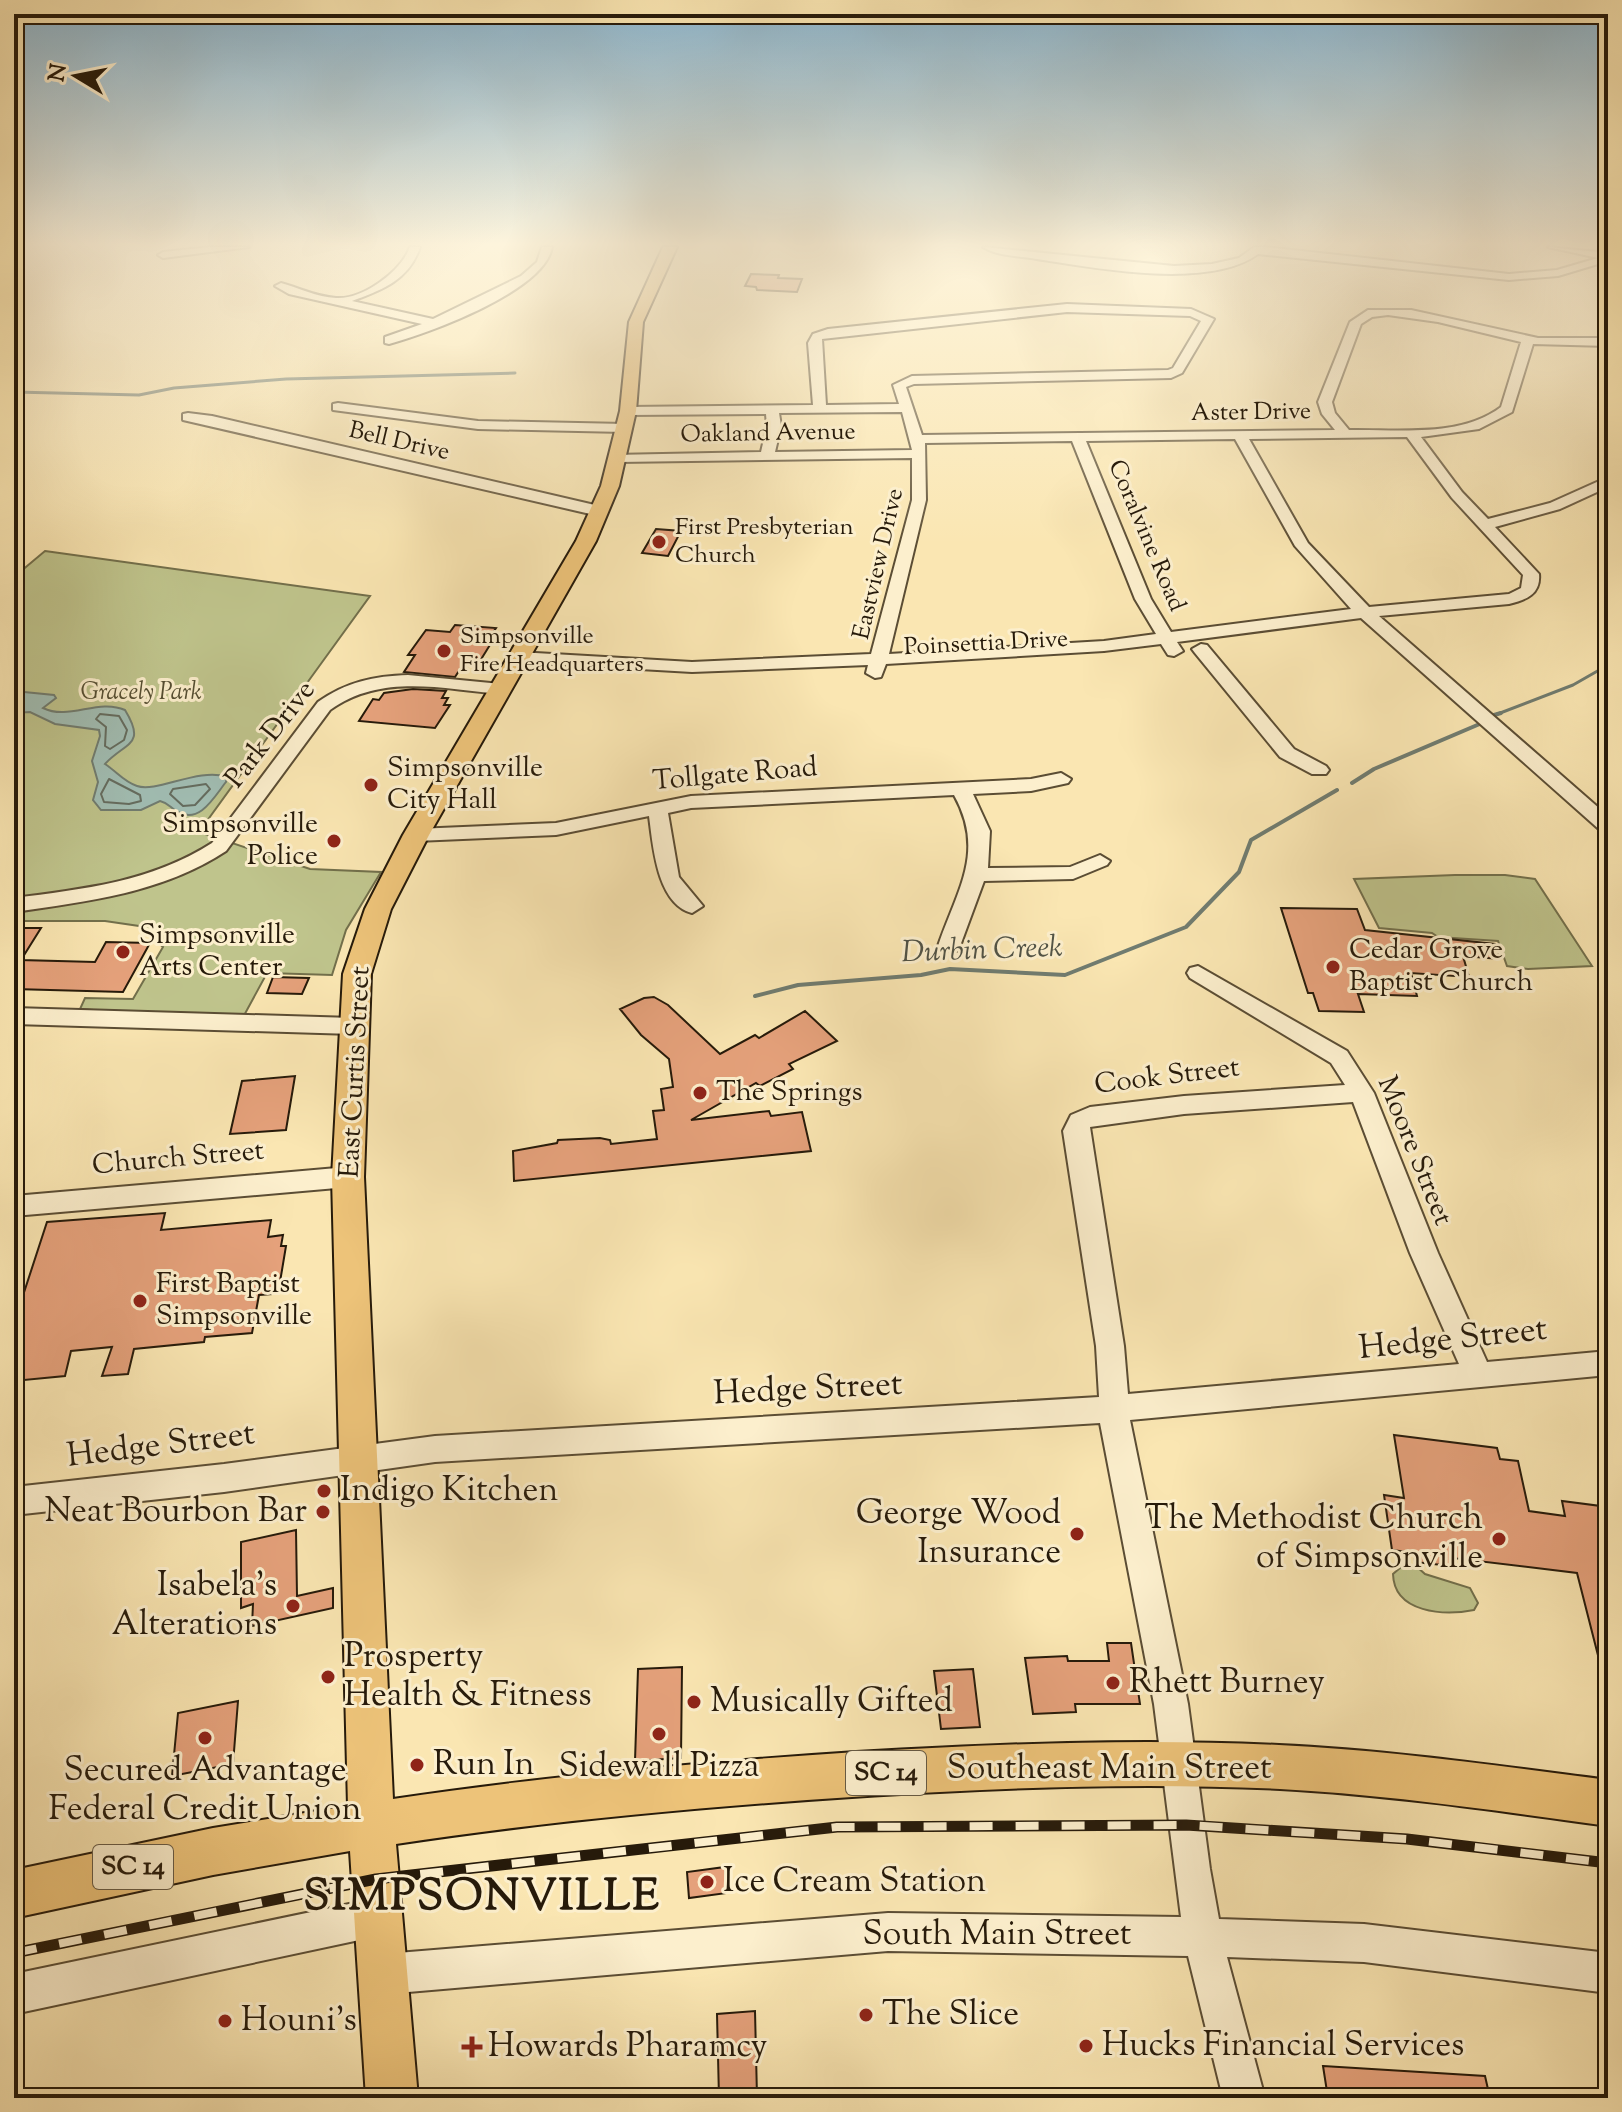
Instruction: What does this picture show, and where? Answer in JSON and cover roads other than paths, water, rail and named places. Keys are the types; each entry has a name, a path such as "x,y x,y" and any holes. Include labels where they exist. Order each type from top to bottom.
{"main road":[{"name":"East Curtis Street","path":"392,2098 385,1974 371,1825 348,1177 357,974 369,931 416,835 586,541 622,443 634,346"},
{"name":"Southeast Main Street","path":"371,1825 564,1798 747,1782 997,1766 1179,1764 1283,1767 1402,1777 1608,1803"},
{"name":"SC 14","path":"14,1894 122,1869 371,1825"}],"street":[{"path":"814,346 820,409"},
{"path":"628,411 907,408 899,385 912,380 1148,377 1178,370 1192,346"},
{"path":"1345,433 1329,414 1325,398 1347,346"},
{"name":"Aster Drive","path":"918,447 1077,437 1411,433 1470,427 1503,413 1514,395 1527,346"},
{"name":"Oakland Avenue","path":"338,407 622,443 767,457 918,447"},
{"name":"Eastview Drive","path":"877,666 919,500 918,447 907,408"},
{"path":"767,457 774,426 772,409"},
{"name":"Bell Drive","path":"188,417 599,511"},
{"path":"1411,433 1457,495 1485,525 1555,506 1608,481"},
{"path":"1240,435 1276,506 1304,549 1363,613 1608,827"},
{"name":"Coralvine Road","path":"1077,437 1143,599 1170,646"},
{"name":"Poinsettia Drive","path":"510,673 676,682 877,666 1084,663 1363,613 1460,606 1517,597 1529,591 1532,585 1528,568 1485,525"},
{"name":"Poinsettia Drive","path":"1170,646 1201,649 1379,626 1460,606"},
{"path":"1201,649 1287,753 1319,770"},
{"name":"Park Drive","path":"14,905 135,885 201,860 219,847 324,706 353,686 510,673"},
{"name":"Tollgate Road","path":"416,835 556,829 691,802 1031,785 1061,779"},
{"path":"949,946 955,924 978,875 981,840 974,809 960,788"},
{"path":"657,807 669,878 692,906"},
{"path":"978,875 1073,873 1100,861"},
{"name":"Moore Street","path":"1198,973 1339,1057 1362,1093 1424,1253 1478,1375"},
{"path":"14,1016 353,1026"},
{"name":"Cook Street","path":"1116,1410 1110,1346 1076,1131 1080,1121 1090,1116 1184,1105 1362,1093"},
{"name":"Church Street","path":"14,1206 348,1177"},
{"name":"Hedge Street","path":"14,1501 224,1478 435,1449 1116,1410 1608,1363"},
{"path":"1116,1410 1116,1438 1171,1704 1191,1869 1244,2098"},
{"path":"14,1994 378,1917"},
{"name":"South Main Street","path":"385,1974 888,1932 1134,1935 1205,1940 1364,1943 1608,1973"}],"water":[{"path":"14,691 54,695 56,698 43,708 53,711 104,706 125,710 134,737 105,764 132,784 156,786 204,775 227,777 226,782 206,807 193,814 178,812 160,801 141,810 101,810 93,800 98,782 92,761 99,730 55,724 30,712 14,713"}],"waterway":[{"path":"14,392 139,395 174,388 286,379 515,373"},
{"name":"Durbin Creek","path":"1498,714 1573,685 1608,665"},
{"name":"Durbin Creek","path":"1494,715 1498,714"},
{"name":"Durbin Creek","path":"1352,783 1374,769 1482,723"},
{"name":"Durbin Creek","path":"755,996 798,985 921,975 950,969 1065,975 1186,927 1239,872 1251,840 1337,790"}],"railway":[{"path":"14,1953 376,1879 837,1827 1186,1825 1407,1839 1608,1863"}],"place":[{"name":"First Presbyterian Church","path":"659,542"},
{"name":"Simpsonville Fire Headquarters","path":"444,651"},
{"name":"Simpsonville City Hall","path":"371,785"},
{"name":"Simpsonville Police","path":"334,841"},
{"name":"Simpsonville Arts Center","path":"123,952"},
{"name":"Cedar Grove Baptist Church","path":"1333,967"},
{"name":"The Springs","path":"700,1093"},
{"name":"First Baptist Simpsonville","path":"140,1301"},
{"name":"Indigo Kitchen","path":"324,1491"},
{"name":"Neat Bourbon Bar","path":"323,1512"},
{"name":"George Wood Insurance","path":"1077,1534"},
{"name":"The Methodist Church of Simpsonville","path":"1499,1539"},
{"name":"Isabela's Alterations","path":"293,1606"},
{"name":"Prosperty Health & Fitness","path":"328,1677"},
{"name":"Rhett Burney","path":"1113,1683"},
{"name":"Musically Gifted","path":"694,1702"},
{"name":"Sidewall Pizza","path":"659,1734"},
{"name":"Secured Advantage Federal Credit Union","path":"205,1738"},
{"name":"Run In","path":"417,1765"},
{"name":"Ice Cream Station","path":"707,1882"},
{"name":"The Slice","path":"866,2015"},
{"name":"Houni's","path":"225,2021"},
{"name":"Hucks Financial Services","path":"1086,2046"},
{"name":"Howards Pharamcy","path":"472,2047"}],"district":[{"name":"SIMPSONVILLE","path":"482,1898"}],"park label":[{"name":"Gracely Park","path":"141,693"}]}
